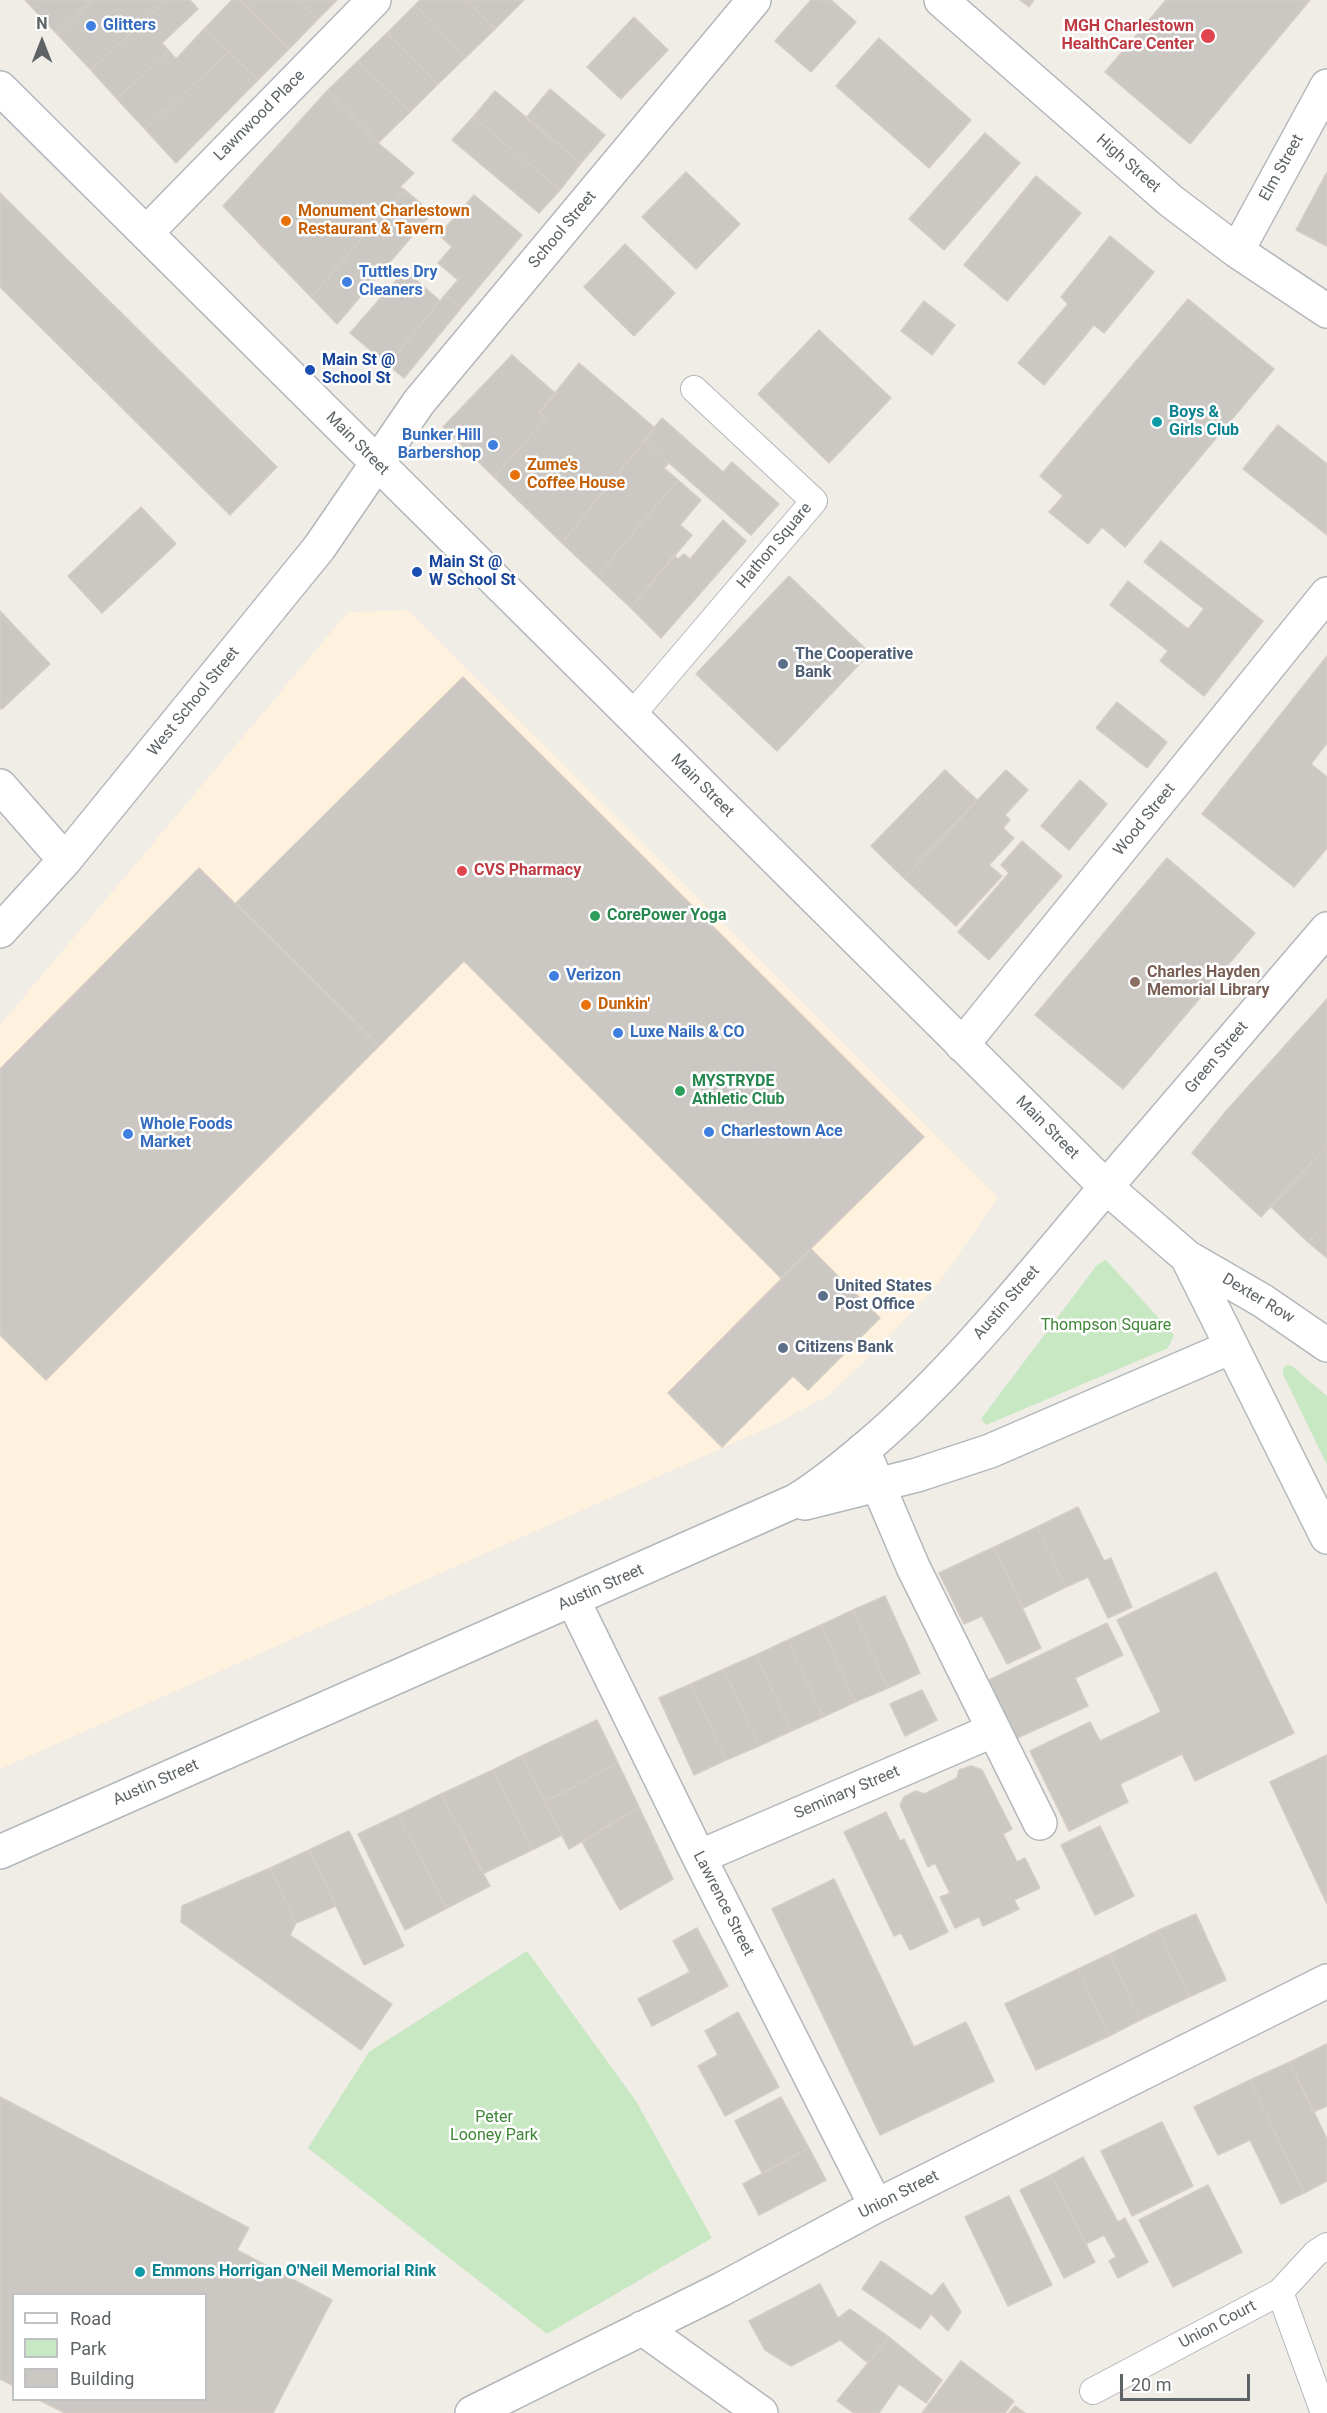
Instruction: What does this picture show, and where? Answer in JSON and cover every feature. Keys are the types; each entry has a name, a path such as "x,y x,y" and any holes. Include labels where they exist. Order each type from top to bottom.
{"street":[{"name":"Lawnwood Place","path":"147,232 374,0"},
{"name":"School Street","path":"377,464 419,402 754,0"},
{"name":"High Street","path":"941,0 1170,201 1327,311"},
{"name":"Elm Street","path":"1237,250 1327,86"},
{"name":"Main Street","path":"0,88 1106,1187 1187,1257 1327,1537"},
{"name":"West School Street","path":"0,932 65,860 319,548 377,464"},
{"name":"Wood Street","path":"963,1045 1327,594"},
{"path":"0,786 65,860"},
{"name":"Green Street","path":"1106,1187 1327,929"},
{"name":"Austin Street","path":"0,1852 783,1508 817,1488 863,1450 952,1367 1106,1187"},
{"name":"Dexter Row","path":"1187,1257 1263,1301 1327,1345"},
{"path":"783,1508 878,1485 990,1451 1231,1347"},
{"path":"863,1450 914,1567 1040,1823"},
{"name":"Lawrence Street","path":"573,1600 699,1857 876,2206"},
{"name":"Seminary Street","path":"699,1857 994,1730"},
{"name":"Union Street","path":"472,2413 722,2289 876,2206 1327,1981"},
{"path":"642,2328 761,2413"}],"lane":[{"name":"Hathon Square","path":"630,716 814,501 694,389"},
{"name":"Union Court","path":"1093,2391 1280,2292 1316,2253 1327,2246"},
{"path":"1280,2292 1324,2413"}],"shaded area":[{"path":"408,610 998,1197 939,1283 878,1348 829,1395 774,1425 0,1769 0,1025 348,612"}],"green space":[{"name":"Thompson Square","path":"1106,1260 1174,1335 1168,1348 986,1425 981,1419 1097,1265"},
{"path":"1287,1365 1292,1366 1327,1396 1327,1465 1283,1374 1283,1368"},
{"name":"Peter Looney Park","path":"527,1951 636,2101 712,2238 547,2334 308,2148 369,2052"}],"building":[{"path":"25,0 93,0 57,34"},
{"path":"93,0 166,0 91,70 57,34"},
{"path":"166,0 190,0 198,9 162,43 169,51 117,99 91,70"},
{"path":"232,0 240,0 289,49 258,80 205,28"},
{"path":"240,0 298,0 318,19 289,49"},
{"path":"298,0 337,0 318,19"},
{"path":"420,0 466,0 495,29 466,57 415,5"},
{"path":"466,0 524,0 495,29"},
{"path":"811,0 831,0 856,22 811,72 775,41"},
{"path":"1020,0 1034,0 1029,7"},
{"name":"MGH Charlestown HealthCare Center","path":"1166,0 1310,0 1190,144 1105,72"},
{"path":"415,5 466,57 438,84 387,33"},
{"path":"634,17 668,50 621,99 587,67"},
{"path":"205,28 229,52 145,129 117,99 169,51 176,59"},
{"path":"387,33 438,84 410,112 358,61"},
{"path":"879,38 971,120 929,168 836,86"},
{"path":"229,52 258,80 176,163 145,129"},
{"path":"358,61 410,112 378,143 327,91"},
{"path":"550,89 605,135 581,163 526,118"},
{"path":"327,91 378,143 414,173 400,187 405,190 311,297 223,206"},
{"path":"495,91 581,163 560,190 473,117"},
{"path":"473,117 560,190 539,213 452,140"},
{"path":"985,133 1020,163 944,250 909,219"},
{"path":"686,172 740,224 696,269 642,217"},
{"path":"1327,172 1327,246 1296,230"},
{"path":"1036,176 1081,213 1007,301 964,265"},
{"path":"405,190 432,213 337,324 311,297"},
{"path":"0,193 277,467 230,515 0,287"},
{"path":"474,195 522,235 461,308 445,295 458,280 438,263 452,247 439,235"},
{"path":"1110,236 1154,272 1104,333 1094,325 1044,385 1018,363 1068,304 1061,297"},
{"path":"625,244 675,293 634,336 584,287"},
{"path":"405,270 440,301 388,365 350,333"},
{"path":"445,295 461,308 404,378 388,365"},
{"name":"Boys & Girls Club","path":"1188,299 1274,369 1125,547 1102,527 1088,544 1049,512 1063,496 1040,476"},
{"path":"924,301 955,325 932,355 901,331"},
{"path":"819,330 891,398 829,463 758,394"},
{"path":"512,355 556,394 539,413 546,418 494,477 443,427"},
{"path":"579,363 655,428 562,543 494,477 546,418 539,413"},
{"path":"662,418 723,472 732,462 779,504 751,535 644,441"},
{"path":"1278,425 1327,464 1327,535 1243,469"},
{"path":"644,441 669,463 664,468 678,480 597,576 562,543"},
{"path":"678,480 701,500 680,525 692,535 631,608 597,576"},
{"path":"141,507 176,544 102,613 68,576"},
{"path":"723,520 746,541 661,638 631,608 674,555 678,559 684,554 690,559"},
{"path":"1161,541 1263,621 1204,696 1160,661 1168,651 1110,605 1128,581 1188,629 1204,609 1144,562"},
{"name":"The Cooperative Bank","path":"789,576 870,653 777,751 696,674"},
{"path":"0,611 50,664 2,709 0,708"},
{"path":"1327,656 1327,743 1311,764 1327,777 1327,848 1294,887 1202,814"},
{"path":"463,677 924,1137 781,1278 464,961 379,1046 236,903"},
{"path":"1117,702 1167,742 1147,768 1096,728"},
{"path":"945,770 977,800 904,878 871,846"},
{"path":"1006,770 1028,790 1005,815 1010,820 1003,828 1014,838 989,865 1002,876 956,926 904,878"},
{"path":"1080,780 1107,804 1069,850 1041,826"},
{"path":"1022,841 1062,876 989,960 958,932 1009,873 1001,865"},
{"path":"1167,858 1255,933 1123,1089 1035,1015"},
{"path":"199,868 379,1046 46,1380 0,1335 0,1069"},
{"path":"1327,999 1327,1146 1261,1217 1192,1153 1227,1110"},
{"path":"1327,1146 1327,1221 1308,1242 1271,1207"},
{"path":"1327,1221 1327,1258 1308,1242"},
{"path":"811,1249 880,1318 808,1390 793,1376 722,1447 668,1393"},
{"path":"1078,1507 1104,1561 1111,1558 1132,1607 1108,1618 1088,1577 1066,1587 1037,1527"},
{"path":"1037,1527 1066,1587 1023,1608 994,1547"},
{"path":"994,1547 1041,1648 1007,1664 982,1616 964,1624 939,1573"},
{"path":"1216,1572 1294,1733 1195,1781 1182,1754 1120,1784 1128,1802 1069,1831 1030,1751 1090,1722 1100,1741 1161,1712 1117,1620"},
{"path":"885,1596 920,1673 888,1688 853,1610"},
{"path":"853,1610 888,1688 855,1702 821,1625"},
{"path":"1107,1623 1123,1655 1075,1678 1088,1706 1017,1738 989,1680"},
{"path":"821,1625 855,1702 823,1717 788,1640"},
{"path":"788,1640 823,1717 791,1731 756,1655"},
{"path":"756,1655 791,1731 759,1746 724,1669"},
{"path":"724,1669 759,1746 726,1760 691,1684"},
{"path":"691,1684 726,1760 694,1775 659,1698"},
{"path":"922,1690 937,1720 905,1736 890,1704"},
{"path":"597,1720 618,1763 545,1802 521,1756"},
{"path":"1327,1755 1327,1904 1270,1782"},
{"path":"521,1756 562,1835 532,1850 493,1770"},
{"path":"618,1763 639,1807 569,1849 545,1802"},
{"path":"971,1766 982,1770 1012,1829 1003,1834 1017,1862 1025,1858 1040,1888 1014,1900 1019,1909 983,1926 979,1917 955,1928 940,1897 950,1893 935,1863 928,1867 900,1805 904,1797 916,1791 924,1794 957,1778 959,1770"},
{"path":"493,1770 532,1850 484,1873 441,1794"},
{"path":"441,1794 490,1886 447,1908 398,1815"},
{"path":"639,1807 673,1879 620,1910 582,1842"},
{"path":"886,1812 900,1841 904,1839 948,1932 910,1950 901,1933 894,1936 844,1832"},
{"path":"398,1815 447,1908 405,1930 358,1834"},
{"path":"1100,1826 1134,1896 1095,1915 1061,1845"},
{"path":"349,1831 404,1946 364,1965 309,1850"},
{"path":"309,1850 336,1906 296,1923 270,1868"},
{"path":"270,1868 296,1923 290,1935 392,2004 361,2050 181,1922 182,1906"},
{"path":"834,1879 914,2047 966,2022 994,2081 880,2135 772,1909"},
{"path":"1196,1914 1226,1980 1189,1997 1159,1930"},
{"path":"697,1928 728,1986 652,2026 638,1999 690,1972 673,1941"},
{"path":"1159,1930 1189,1997 1140,2020 1110,1954"},
{"path":"1110,1954 1140,2020 1109,2036 1078,1969"},
{"path":"1078,1969 1109,2036 1036,2070 1005,2004"},
{"path":"738,2012 779,2087 725,2116 698,2066 718,2055 705,2031"},
{"path":"1327,2044 1327,2106 1313,2112 1290,2062"},
{"path":"1290,2062 1327,2139 1327,2181 1304,2193 1250,2080"},
{"path":"1250,2080 1304,2193 1281,2204 1250,2140 1218,2155 1194,2107"},
{"name":"Emmons Horrigan O'Neil Memorial Rink","path":"0,2097 249,2228 237,2250 332,2300 273,2413 65,2413 41,2401 207,2401 207,2293 12,2293 12,2385 0,2379"},
{"path":"781,2097 809,2148 762,2173 735,2121"},
{"path":"1162,2122 1193,2186 1132,2216 1101,2151"},
{"path":"809,2148 826,2180 759,2215 743,2184"},
{"path":"1083,2157 1118,2222 1125,2218 1148,2262 1118,2278 1109,2261 1116,2257 1104,2235 1086,2244 1051,2175"},
{"path":"1051,2175 1095,2262 1064,2278 1020,2190"},
{"path":"1208,2185 1242,2252 1173,2287 1139,2220"},
{"path":"1009,2196 1052,2285 1008,2306 965,2217"},
{"path":"881,2261 932,2296 943,2283 961,2312 948,2331 931,2314 920,2329 862,2289"},
{"path":"820,2284 838,2318 850,2309 889,2337 868,2363 840,2340 791,2366 765,2350 749,2321"},
{"path":"889,2337 942,2380 926,2403 899,2384 879,2413 854,2413 837,2401"},
{"path":"961,2361 1014,2401 1005,2413 922,2413"},
{"path":"1015,2406 1025,2413 1009,2413"}],"place":[{"name":"Glitters","path":"91,26"},
{"name":"MGH Charlestown HealthCare Center","path":"1208,36"},
{"name":"Monument Charlestown Restaurant & Tavern","path":"286,221"},
{"name":"Tuttles Dry Cleaners","path":"347,282"},
{"name":"Main St @ School St","path":"310,370"},
{"name":"Boys & Girls Club","path":"1157,422"},
{"name":"Bunker Hill Barbershop","path":"493,445"},
{"name":"Zume's Coffee House","path":"515,475"},
{"name":"Main St @ W School St","path":"417,572"},
{"name":"The Cooperative Bank","path":"783,664"},
{"name":"CVS Pharmacy","path":"462,871"},
{"name":"CorePower Yoga","path":"595,916"},
{"name":"Verizon","path":"554,976"},
{"name":"Charles Hayden Memorial Library","path":"1135,982"},
{"name":"Dunkin'","path":"586,1005"},
{"name":"Luxe Nails & CO","path":"618,1033"},
{"name":"MYSTRYDE Athletic Club","path":"680,1091"},
{"name":"Charlestown Ace","path":"709,1132"},
{"name":"Whole Foods Market","path":"128,1134"},
{"name":"United States Post Office","path":"823,1296"},
{"name":"Citizens Bank","path":"783,1348"},
{"name":"Emmons Horrigan O'Neil Memorial Rink","path":"140,2272"}]}
